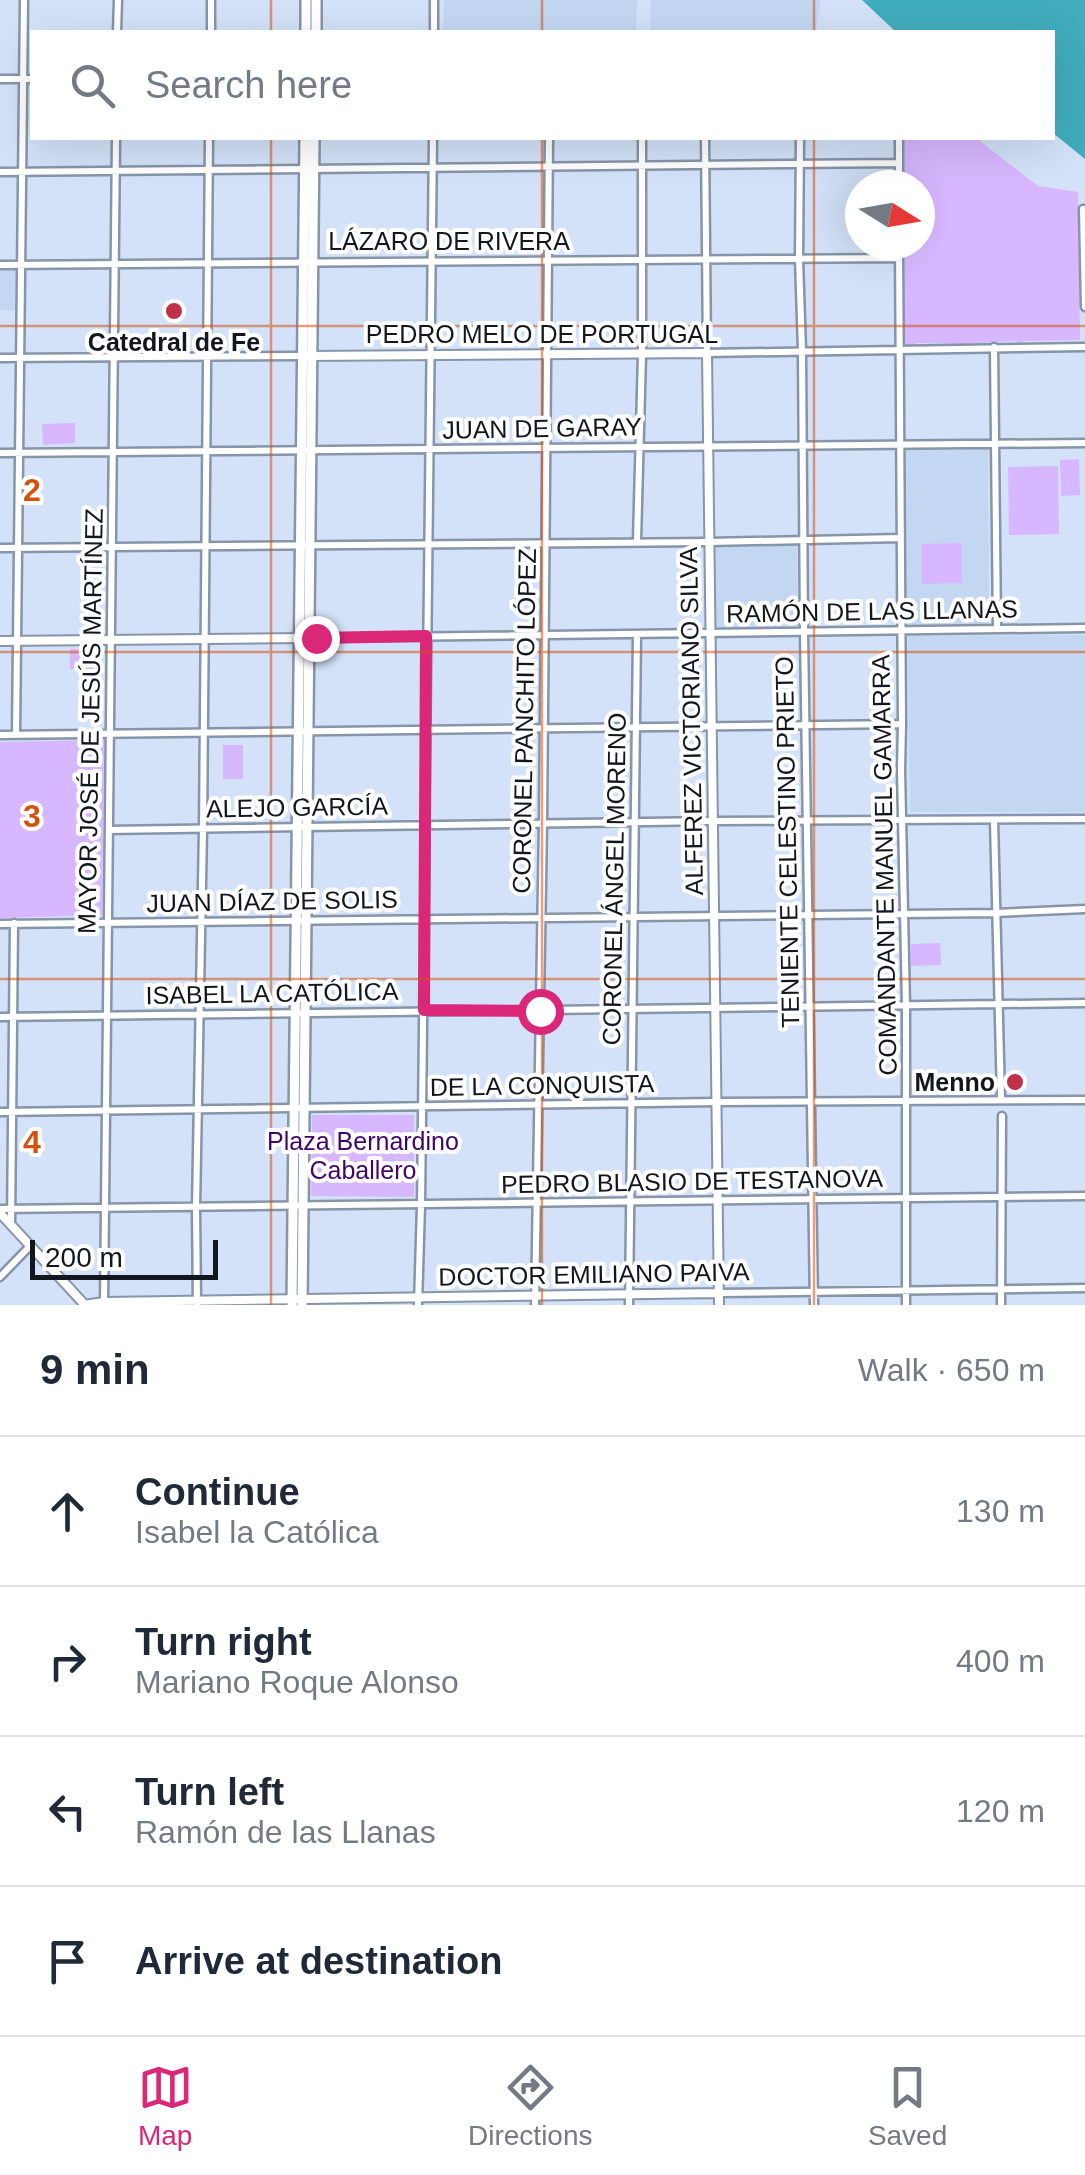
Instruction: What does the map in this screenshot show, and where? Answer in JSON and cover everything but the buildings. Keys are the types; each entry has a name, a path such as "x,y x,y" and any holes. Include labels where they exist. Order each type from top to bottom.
{"main road":[{"path":"306,0 306,30"},
{"path":"316,0 316,30"},
{"path":"304,140 309,169"},
{"path":"297,1301 309,169 314,140"}],"street":[{"path":"16,735 23,172 28,79 24,0"},
{"path":"117,30 118,0"},
{"path":"211,0 211,30"},
{"path":"434,0 434,30"},
{"path":"0,80 28,79"},
{"name":"MAYOR JOSÉ DE JESÚS MARTÍNEZ","path":"103,1304 116,140"},
{"path":"197,1302 210,140"},
{"path":"418,1300 433,140"},
{"name":"CORONEL PANCHITO LÓPEZ","path":"535,1300 546,635 549,140"},
{"path":"637,542 642,140"},
{"name":"ALFEREZ VICTORIANO SILVA","path":"704,140 719,1305"},
{"name":"TENIENTE CELESTINO PRIETO","path":"800,140 814,1305"},
{"path":"899,140 899,170"},
{"path":"0,172 899,164"},
{"path":"1083,209 1085,308"},
{"name":"LÁZARO DE RIVERA","path":"0,265 845,258"},
{"name":"COMANDANTE MANUEL GAMARRA","path":"899,260 906,1305"},
{"path":"994,347 997,629"},
{"name":"PEDRO MELO DE PORTUGAL","path":"0,358 1085,347"},
{"name":"JUAN DE GARAY","path":"0,453 1085,443"},
{"path":"0,548 900,538"},
{"name":"RAMÓN DE LAS LLANAS","path":"0,641 1085,628"},
{"name":"CORONEL ÁNGEL MORENO","path":"629,1305 637,634"},
{"path":"0,735 902,724"},
{"name":"ALEJO GARCÍA","path":"109,830 714,820 1085,819"},
{"path":"994,820 1001,1099"},
{"name":"JUAN DÍAZ DE SOLIS","path":"0,924 996,913 1085,908"},
{"path":"11,1226 14,923"},
{"name":"ISABEL LA CATÓLICA","path":"0,1017 1085,1004"},
{"name":"DE LA CONQUISTA","path":"0,1112 1085,1100"},
{"path":"1001,1305 1002,1116"},
{"name":"PEDRO BLASIO DE TESTANOVA","path":"0,1211 1085,1196"},
{"path":"0,1211 84,1305"},
{"path":"0,1277 30,1246"},
{"name":"DOCTOR EMILIANO PAIVA","path":"84,1305 1085,1288"}],"shaded area":[{"path":"444,0 637,0 636,30 443,30"},
{"path":"651,0 821,0 816,30 650,30"},
{"path":"0,270 20,270 19,310 0,310"},
{"path":"988,448 989,625 907,625 906,449"},
{"path":"797,543 798,626 715,627 714,545"},
{"path":"1085,635 1085,812 910,812 908,636"}],"green space":[{"path":"904,140 979,140 1038,186 1078,192 1080,340 917,343 906,349 902,347 905,319 900,277 905,275 904,260 935,260 935,170 904,170"},
{"path":"75,423 75,443 43,445 42,424"},
{"path":"1079,459 1080,495 1061,496 1060,460"},
{"path":"1058,466 1059,534 1009,535 1008,467"},
{"path":"962,543 962,583 922,584 922,544"},
{"path":"70,649 101,649 101,669 70,669"},
{"path":"104,740 102,915 0,918 0,742"},
{"path":"223,745 243,745 243,779 223,779"},
{"path":"940,943 941,965 911,966 911,944"},
{"name":"Plaza Bernardino Caballero","path":"312,1115 414,1115 414,1197 311,1196"}],"water":[{"path":"862,0 1085,0 1085,159 1055,135 1055,30 894,30"}],"place":[{"name":"Catedral de Fe","path":"174,311"},
{"name":"Menno","path":"1015,1082"}],"route":[{"path":"316,638 426,636 424,1010 540,1011"}]}
